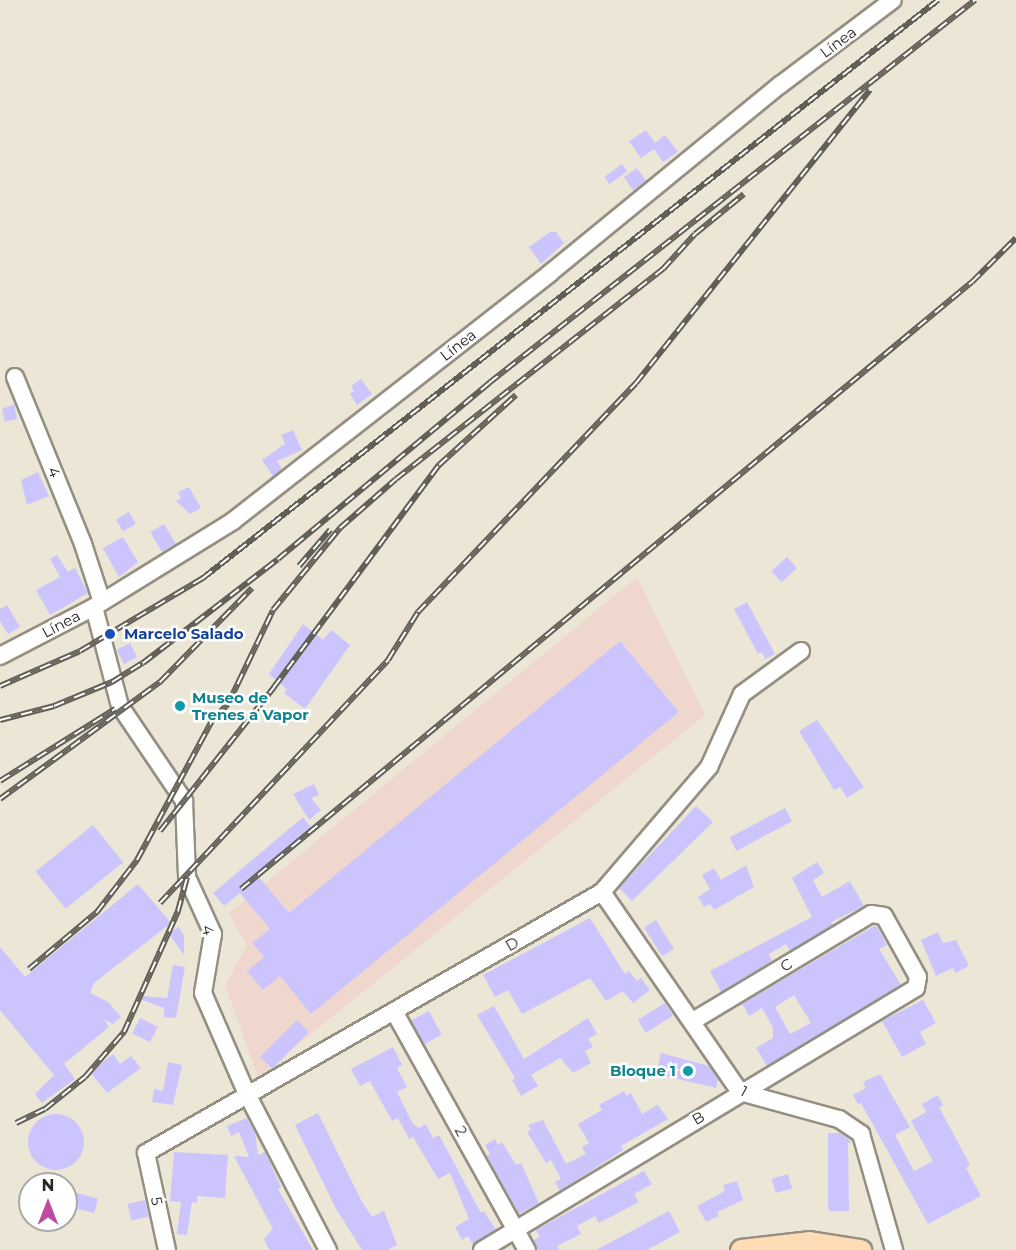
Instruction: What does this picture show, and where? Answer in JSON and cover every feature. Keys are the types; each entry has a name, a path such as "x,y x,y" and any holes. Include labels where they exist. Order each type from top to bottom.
{"main road":[{"path":"741,1250 809,1242 860,1250"}],"street":[{"name":"Línea","path":"0,656 98,605 233,521 550,273 780,85 893,0"},
{"name":"4","path":"15,377 83,544 120,706 184,801 187,877 213,934 202,993 247,1094 328,1250"},
{"name":"D","path":"146,1153 602,892 709,767 742,694 801,651"},
{"name":"1","path":"602,892 740,1092 839,1119 861,1134 894,1250"},
{"name":"C","path":"693,1021 871,914 881,913 918,977 916,988"},
{"name":"B","path":"482,1250 517,1232 740,1092 916,988"},
{"name":"2","path":"395,1012 527,1250"},
{"name":"5","path":"146,1153 167,1250"}],"shaded area":[{"path":"637,577 705,715 258,1077 225,985 247,946 229,913"}],"building":[{"path":"646,130 655,143 665,135 678,152 663,162 654,149 641,158 629,141"},
{"path":"622,164 627,171 609,184 604,177"},
{"path":"637,168 646,181 633,190 624,177"},
{"path":"550,232 556,232 564,243 541,264 529,247"},
{"path":"361,379 372,394 357,405 350,394 354,391 351,386"},
{"path":"14,404 17,419 5,422 2,409"},
{"path":"293,430 302,450 277,461 282,469 273,476 262,460 285,444 281,435"},
{"path":"38,472 49,496 27,505 21,480"},
{"path":"189,487 201,508 190,514 176,501 181,498 178,492"},
{"path":"129,512 136,524 123,532 116,520"},
{"path":"164,524 176,544 162,552 150,532"},
{"path":"123,537 138,562 119,577 103,548"},
{"path":"57,555 68,572 75,568 88,593 50,615 36,590 60,577 50,559"},
{"path":"787,557 797,568 781,582 771,571"},
{"path":"747,602 775,654 765,659 762,652 758,654 734,609"},
{"path":"7,605 20,627 8,634 0,621 0,609"},
{"path":"303,624 323,640 331,630 350,645 305,709 284,693 287,689 269,674"},
{"path":"620,641 679,712 311,1014 280,976 263,990 247,971 264,957 252,943 270,929 240,893 224,906 213,893 303,817 314,831 259,877 289,913"},
{"path":"130,643 137,657 124,664 117,650"},
{"path":"817,720 864,787 847,798 840,787 834,790 799,731"},
{"path":"314,784 319,795 311,798 321,810 309,820 293,794"},
{"path":"696,806 713,822 632,901 619,888"},
{"path":"785,808 792,821 736,851 729,838"},
{"path":"93,825 123,862 66,909 35,872"},
{"path":"817,862 824,873 813,880 822,897 850,881 864,906 831,922 833,925 790,951 786,944 769,954 772,961 721,992 710,971 812,917 792,878"},
{"path":"746,865 754,887 714,910 710,904 704,907 698,897 710,889 702,875 714,868 721,880"},
{"path":"138,884 171,923 94,983 90,993 108,1002 121,1017 113,1024 104,1019 109,1027 64,1064 75,1079 42,1103 35,1094 54,1075 0,1010 0,947 25,977"},
{"path":"590,918 625,974 629,971 637,981 641,978 650,990 633,1003 623,991 606,1001 590,978 522,1014 508,990 495,997 483,975"},
{"path":"656,920 674,949 662,956 644,927"},
{"path":"876,925 887,945 879,949 901,985 767,1066 756,1048 773,1038 773,1028 762,1008 749,1016 743,1005 738,1006","holes":["794,995 811,1023 790,1034 775,1007"]},
{"path":"178,927 184,935 184,955 169,934"},
{"path":"938,932 943,943 956,940 969,966 955,973 953,968 936,976 921,940"},
{"path":"173,965 185,967 176,1018 164,1017 164,1008 140,999 141,996 167,998"},
{"path":"923,1000 936,1023 920,1032 926,1044 902,1057 882,1021"},
{"path":"665,1003 673,1016 646,1033 638,1020"},
{"path":"494,1006 524,1059 588,1018 597,1034 588,1039 593,1047 585,1051 591,1063 573,1073 560,1058 531,1075 538,1086 521,1096 512,1080 515,1078 477,1015"},
{"path":"429,1011 442,1035 423,1045 410,1021"},
{"path":"140,1018 158,1027 150,1042 132,1033"},
{"path":"297,1020 309,1032 272,1069 260,1057"},
{"path":"393,1047 402,1065 397,1068 407,1087 397,1092 413,1124 419,1128 426,1124 433,1138 439,1135 481,1213 484,1211 496,1230 473,1245 468,1236 462,1240 455,1227 469,1219 450,1173 438,1179 413,1137 409,1139 398,1118 392,1121 370,1081 360,1086 351,1069"},
{"name":"Bloque 1","path":"661,1053 709,1066 718,1079 716,1088 656,1074"},
{"path":"113,1054 120,1064 131,1056 141,1068 107,1093 90,1072"},
{"path":"168,1062 182,1065 173,1105 152,1102 154,1089 163,1091"},
{"path":"880,1074 910,1127 895,1135 914,1171 933,1161 911,1121 926,1112 922,1104 938,1095 943,1105 939,1107 970,1165 966,1168 981,1196 928,1224 861,1103 858,1104 853,1095 866,1088 863,1082"},
{"path":"624,1091 627,1096 631,1093 642,1114 658,1105 668,1119 621,1146 623,1150 560,1191 555,1182 561,1179 551,1160 546,1163 527,1132 531,1130 528,1125 543,1120 566,1164 586,1154 582,1147 589,1143 578,1124 602,1110 599,1105"},
{"path":"318,1113 361,1200 372,1217 384,1211 397,1245 387,1250 362,1250 336,1209 295,1125"},
{"path":"50,1114 62,1114 72,1118 80,1126 84,1142 80,1158 72,1166 62,1170 50,1170 40,1166 32,1158 28,1148 28,1136 32,1126 40,1118"},
{"path":"247,1118 255,1133 258,1155 265,1152 281,1187 278,1189 313,1250 269,1250 264,1239 273,1229 234,1156 249,1157 239,1132 231,1136 227,1126"},
{"path":"828,1133 840,1133 852,1142 848,1143 849,1211 829,1211"},
{"path":"495,1139 498,1145 502,1142 516,1165 521,1163 539,1203 519,1214 487,1156 490,1154 485,1145"},
{"path":"174,1152 228,1155 225,1198 197,1196 197,1203 192,1202 187,1235 177,1234 181,1202 170,1201"},
{"path":"644,1171 652,1184 634,1194 639,1202 599,1223 595,1216 577,1226 581,1234 557,1246 560,1250 538,1250 534,1240 540,1237 536,1230"},
{"path":"788,1174 792,1188 776,1193 772,1179"},
{"path":"737,1181 743,1200 717,1212 719,1216 706,1222 697,1206 725,1191 723,1185"},
{"path":"78,1193 98,1199 94,1213 78,1209"},
{"path":"145,1200 149,1217 131,1221 127,1204"},
{"path":"669,1211 680,1232 647,1250 596,1250"}],"railway":[{"path":"0,686 80,651 203,578 938,0"},
{"path":"0,720 54,706 112,682 143,663 278,559 489,383 975,0"},
{"path":"160,903 388,660 418,612 636,383 870,90"},
{"path":"29,969 97,912 137,860 213,719 228,704 273,610 340,528 396,479 663,269 695,234 744,194"},
{"path":"241,889 972,282 1016,238"},
{"path":"160,831 274,687 439,465 516,395"},
{"path":"299,566 330,530"},
{"path":"0,799 161,681 252,588"},
{"path":"0,781 115,709"},
{"path":"16,1123 45,1109 85,1077 124,1032 178,911 187,877"}],"place":[{"name":"Marcelo Salado","path":"110,634"},
{"name":"Museo de Trenes a Vapor","path":"180,706"},
{"name":"Bloque 1","path":"688,1071"}]}
